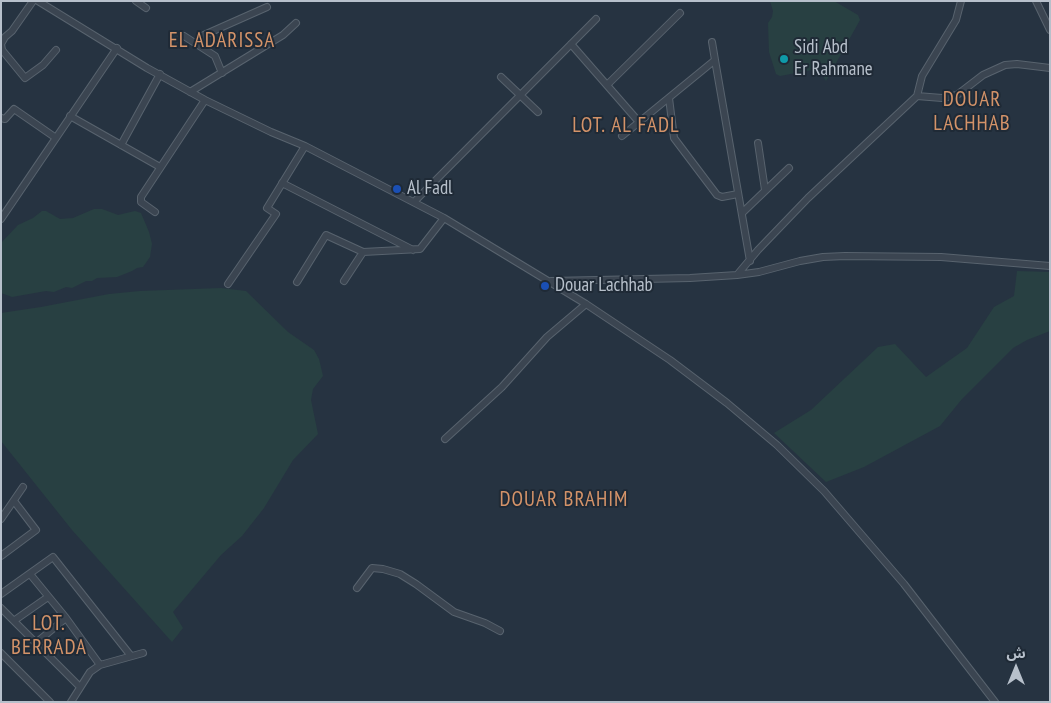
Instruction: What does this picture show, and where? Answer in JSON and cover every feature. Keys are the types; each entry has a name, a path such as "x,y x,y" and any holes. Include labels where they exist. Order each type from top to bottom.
{"street":[{"path":"33,1 12,31 5,37 1,44 2,50 24,78 43,65 56,50"},
{"path":"38,1 190,92 271,132 305,146 444,218 550,281 630,332 727,403 800,465 866,537 995,702"},
{"path":"136,1 146,8"},
{"path":"737,276 808,198 917,96 922,76 956,20 961,1"},
{"path":"1036,1 1050,30"},
{"path":"196,44 204,35 267,6"},
{"path":"607,85 680,13"},
{"path":"414,202 596,19"},
{"path":"190,92 283,35 296,23"},
{"path":"184,36 215,56 222,73"},
{"path":"712,42 750,261"},
{"path":"571,44 639,122"},
{"path":"1,218 117,48"},
{"path":"622,136 715,60"},
{"path":"917,96 942,98 957,95 983,75 1005,64 1050,68"},
{"path":"121,145 160,74"},
{"path":"501,77 538,112"},
{"path":"669,98 674,138 717,195 722,197 738,194"},
{"path":"155,212 141,202 141,196 205,100"},
{"path":"2,120 14,109 56,138"},
{"path":"70,116 160,167"},
{"path":"758,143 765,190"},
{"path":"228,284 276,214 267,208 305,146"},
{"path":"742,213 789,168"},
{"path":"282,183 413,250"},
{"path":"297,282 326,235 363,252 420,249 444,218"},
{"path":"344,281 363,252"},
{"path":"550,281 737,276 800,261 844,256 941,257 1050,266"},
{"path":"445,439 502,387 547,337 586,304"},
{"path":"1,520 23,487"},
{"path":"1,556 36,530 14,500"},
{"path":"1,594 53,557 130,656"},
{"path":"357,588 372,568 400,574 454,612 485,623 500,631"},
{"path":"30,574 66,618 100,665"},
{"path":"15,620 48,597"},
{"path":"1,608 79,686"},
{"path":"37,642 66,618"},
{"path":"1,653 50,702"},
{"path":"71,702 79,686 90,672 100,665 143,653"}],"green space":[{"path":"770,1 834,1 858,15 860,20 826,81 821,73 812,70 780,76 776,74 769,52 768,23 773,11"},
{"path":"94,209 102,209 118,215 135,211 141,213 152,244 150,257 143,267 117,277 97,278 72,288 66,287 54,292 46,291 12,297 1,293 1,243 18,225 33,218 42,211 46,211 60,219 73,218"},
{"path":"1017,271 1050,272 1050,331 1013,348 962,399 940,426 864,467 826,482 774,433 811,410 878,347 895,344 926,377 967,348 994,307 1014,296"},
{"path":"221,288 246,291 288,332 314,350 319,359 323,376 313,389 311,400 318,434 293,460 264,508 242,536 221,555 173,612 183,628 172,642 72,530 1,441 1,313 109,294"}],"place":[{"name":"Sidi Abd Er Rahmane","path":"784,59"},
{"name":"Al Fadl","path":"397,189"},
{"name":"Douar Lachhab","path":"545,286"}],"district":[{"name":"EL ADARISSA","path":"222,41"},
{"name":"DOUAR LACHHAB","path":"972,112"},
{"name":"LOT. AL FADL","path":"626,126"},
{"name":"DOUAR BRAHIM","path":"564,500"},
{"name":"LOT. BERRADA","path":"49,636"}]}
